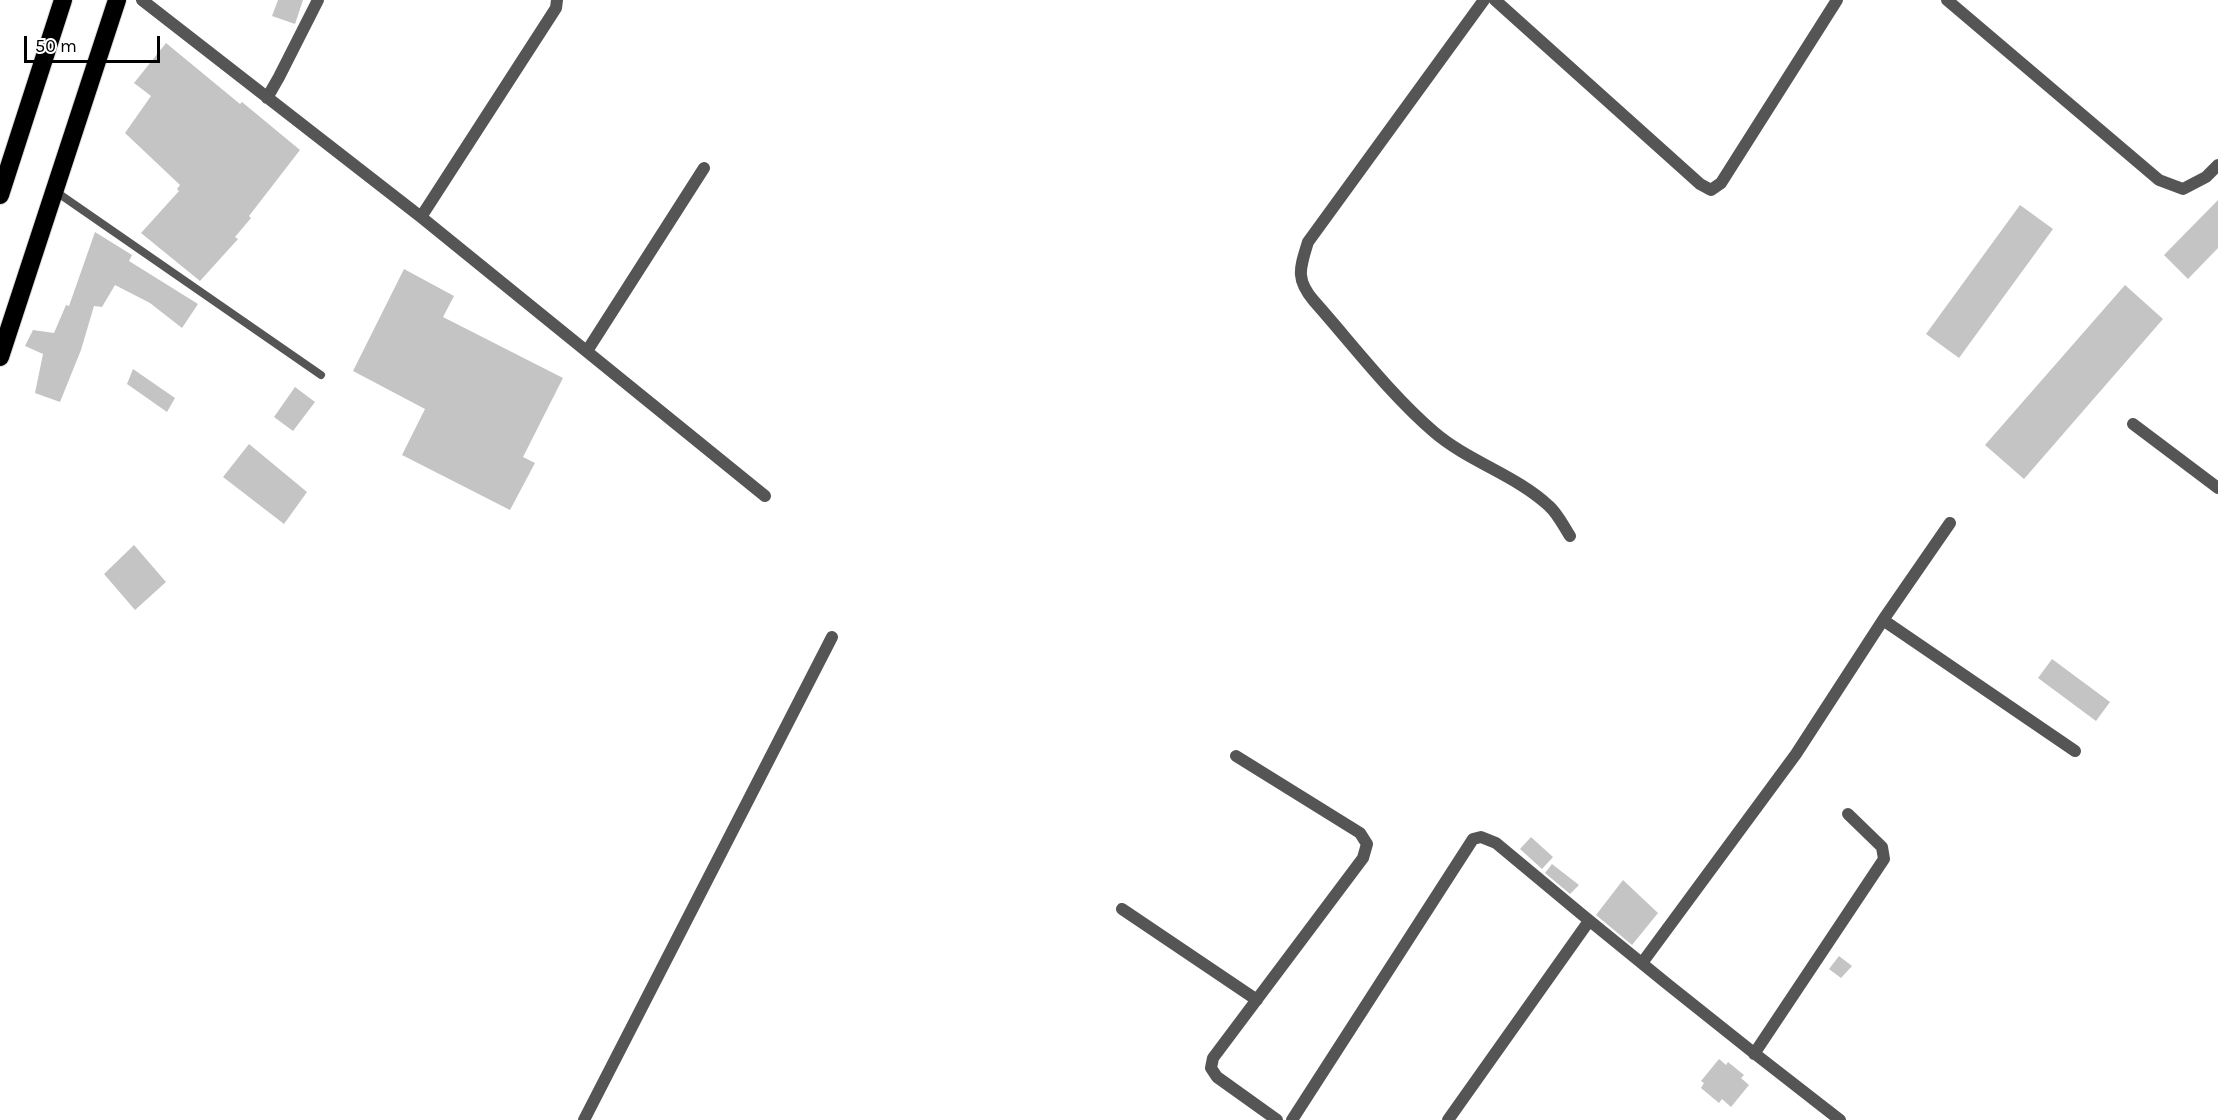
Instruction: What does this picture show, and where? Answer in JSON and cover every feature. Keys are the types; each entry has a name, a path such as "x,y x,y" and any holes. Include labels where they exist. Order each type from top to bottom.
{"highway":[{"path":"0,195 63,0"},
{"path":"0,357 117,0"}],"street":[{"path":"142,0 421,217 765,496"},
{"path":"267,98 318,0"},
{"path":"421,217 556,8 557,0"},
{"path":"1484,0 1308,242 1300,276 1304,290 1396,395 1433,432 1513,479 1551,507 1570,536"},
{"path":"1495,0 1700,184 1711,190 1721,183 1837,0"},
{"path":"1947,0 2159,180 2183,189 2206,177 2218,165"},
{"path":"587,351 704,168"},
{"path":"2133,424 2218,488"},
{"path":"1642,963 1796,754 1883,620 1950,523"},
{"path":"1883,620 2075,751"},
{"path":"584,1120 832,637"},
{"path":"1236,756 1360,833 1367,844 1362,858 1213,1058 1211,1068 1217,1077 1277,1120"},
{"path":"1754,1054 1884,859 1882,847 1848,814"},
{"path":"1292,1120 1473,839 1481,837 1496,843 1754,1054 1840,1120"},
{"path":"1122,909 1257,1000"},
{"path":"1448,1120 1589,921"}],"lane":[{"path":"54,190 321,375"}],"building":[{"path":"278,0 303,0 295,24 272,16"},
{"path":"166,43 300,150 249,216 251,218 235,237 238,239 200,281 141,233 179,191 177,189 180,185 125,133 151,96 134,83"},
{"path":"2218,200 2218,248 2188,279 2164,255"},
{"path":"2020,205 2053,229 1959,358 1926,334"},
{"path":"95,232 132,255 129,261 198,304 182,328 150,303 115,285 102,307 94,306 81,350 60,402 35,393 43,354 25,346 33,330 54,333 66,305 69,306"},
{"path":"404,269 454,296 443,317 563,378 523,457 535,463 510,510 402,455 425,409 353,371"},
{"path":"2125,285 2163,319 2024,479 1985,445"},
{"path":"133,369 175,398 167,412 127,384"},
{"path":"295,387 315,402 293,431 274,417"},
{"path":"249,444 307,492 284,524 223,477"},
{"path":"134,545 166,582 135,610 104,574"},
{"path":"2052,659 2110,702 2096,721 2038,678"},
{"path":"1531,837 1553,857 1542,869 1520,849"},
{"path":"1552,864 1579,885 1570,894 1545,873"},
{"path":"1623,880 1658,913 1632,945 1596,915"},
{"path":"1839,956 1852,966 1841,978 1829,969"},
{"path":"1719,1059 1726,1065 1728,1062 1744,1075 1741,1078 1749,1085 1731,1107 1722,1099 1719,1103 1701,1088 1704,1083 1701,1081"}]}
